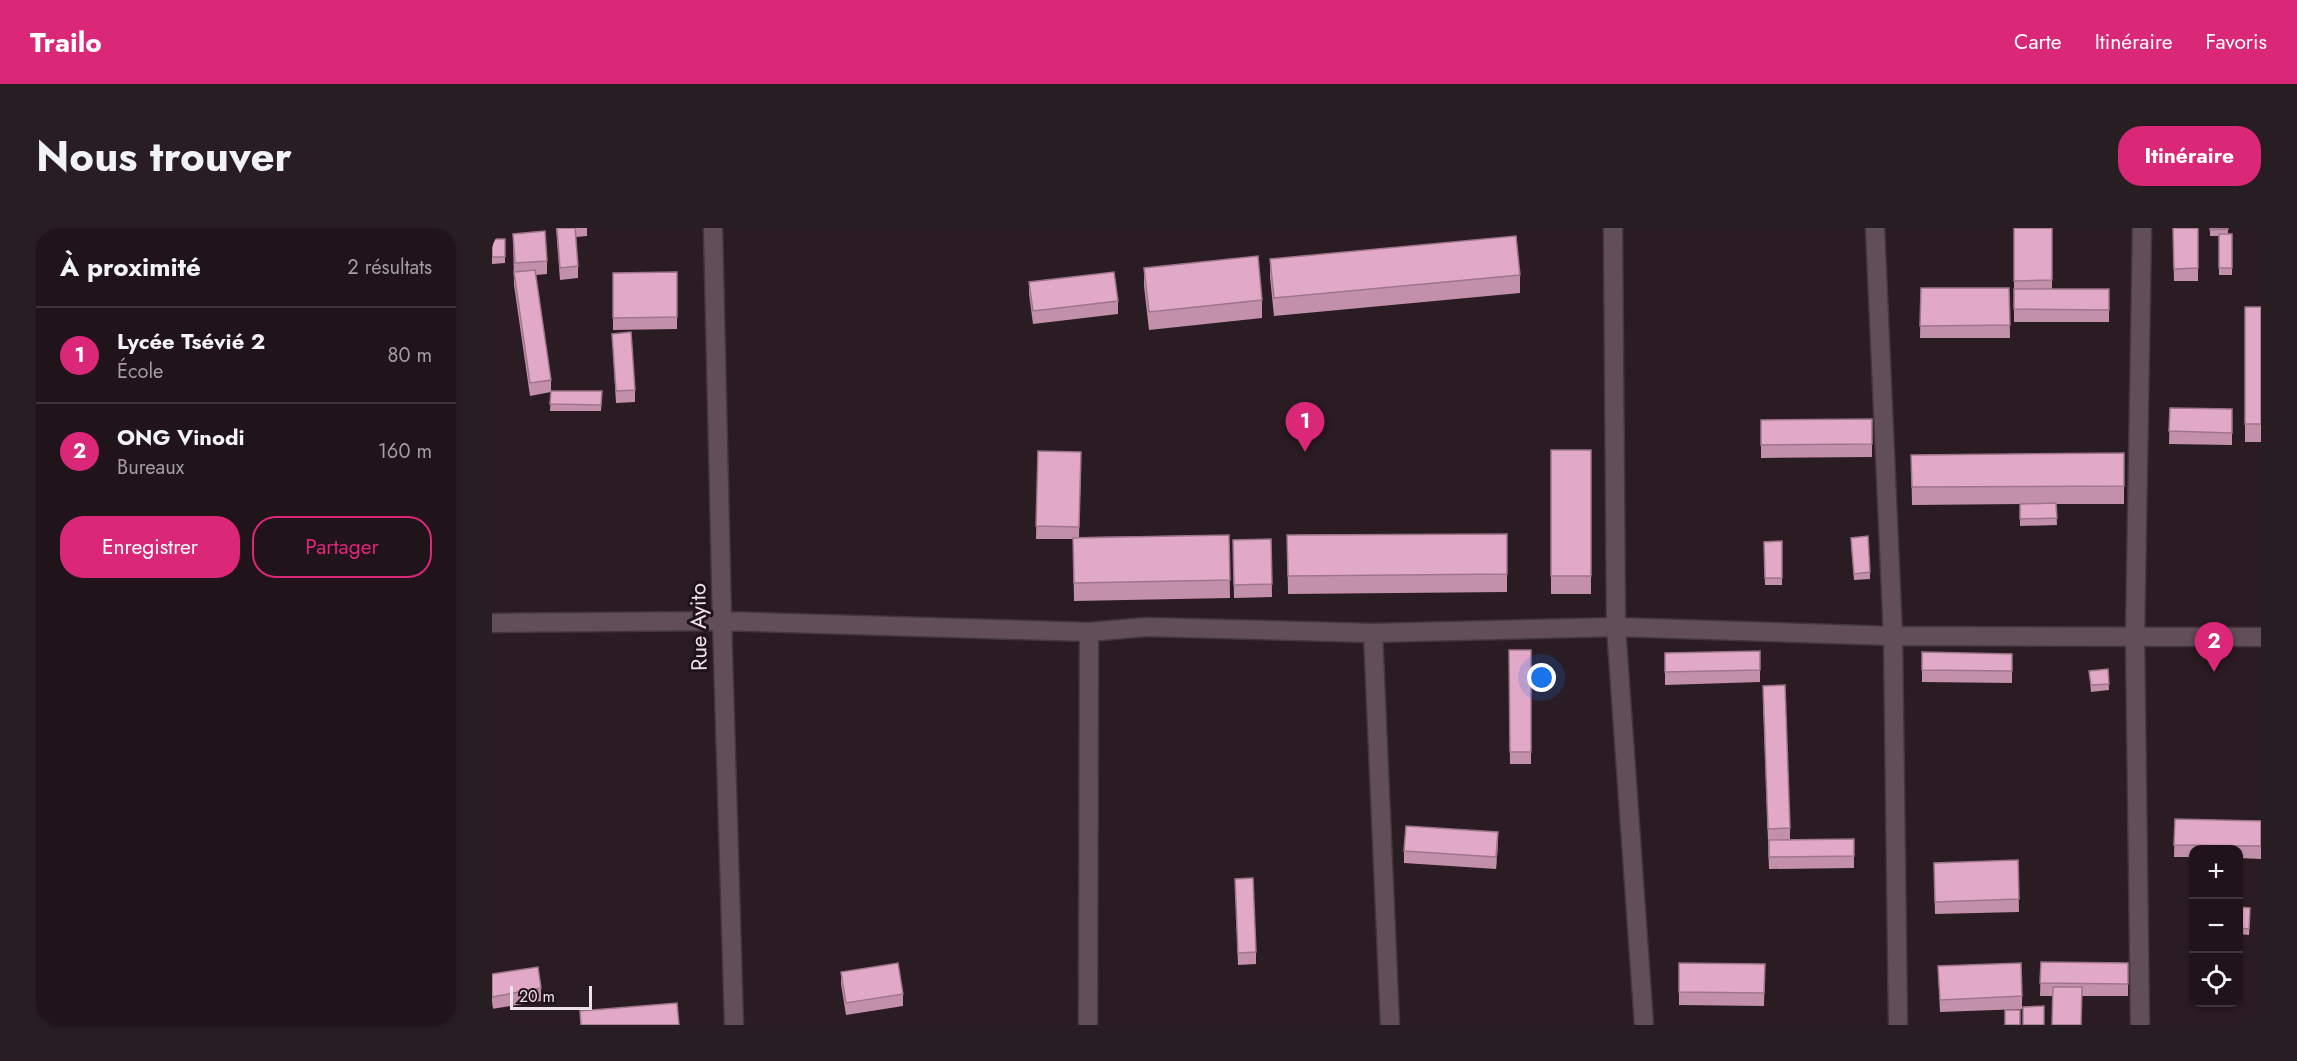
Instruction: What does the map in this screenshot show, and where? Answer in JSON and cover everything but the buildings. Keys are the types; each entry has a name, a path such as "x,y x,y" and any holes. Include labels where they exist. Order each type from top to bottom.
{"street":[{"name":"Rue Ayito","path":"714,228 722,621 734,1025"},
{"path":"1613,228 1616,627 1644,1025"},
{"path":"1875,228 1893,636 1898,1025"},
{"path":"2140,1025 2134,638 2142,228"},
{"path":"492,623 722,621 1089,632 1146,627 1373,633 1616,627 1893,636 2261,637"},
{"path":"1088,1025 1089,632"},
{"path":"1373,633 1390,1025"}],"place":[{"name":"Lycée Tsévié 2","path":"1305,452"},
{"name":"ONG Vinodi","path":"2214,672"}]}
